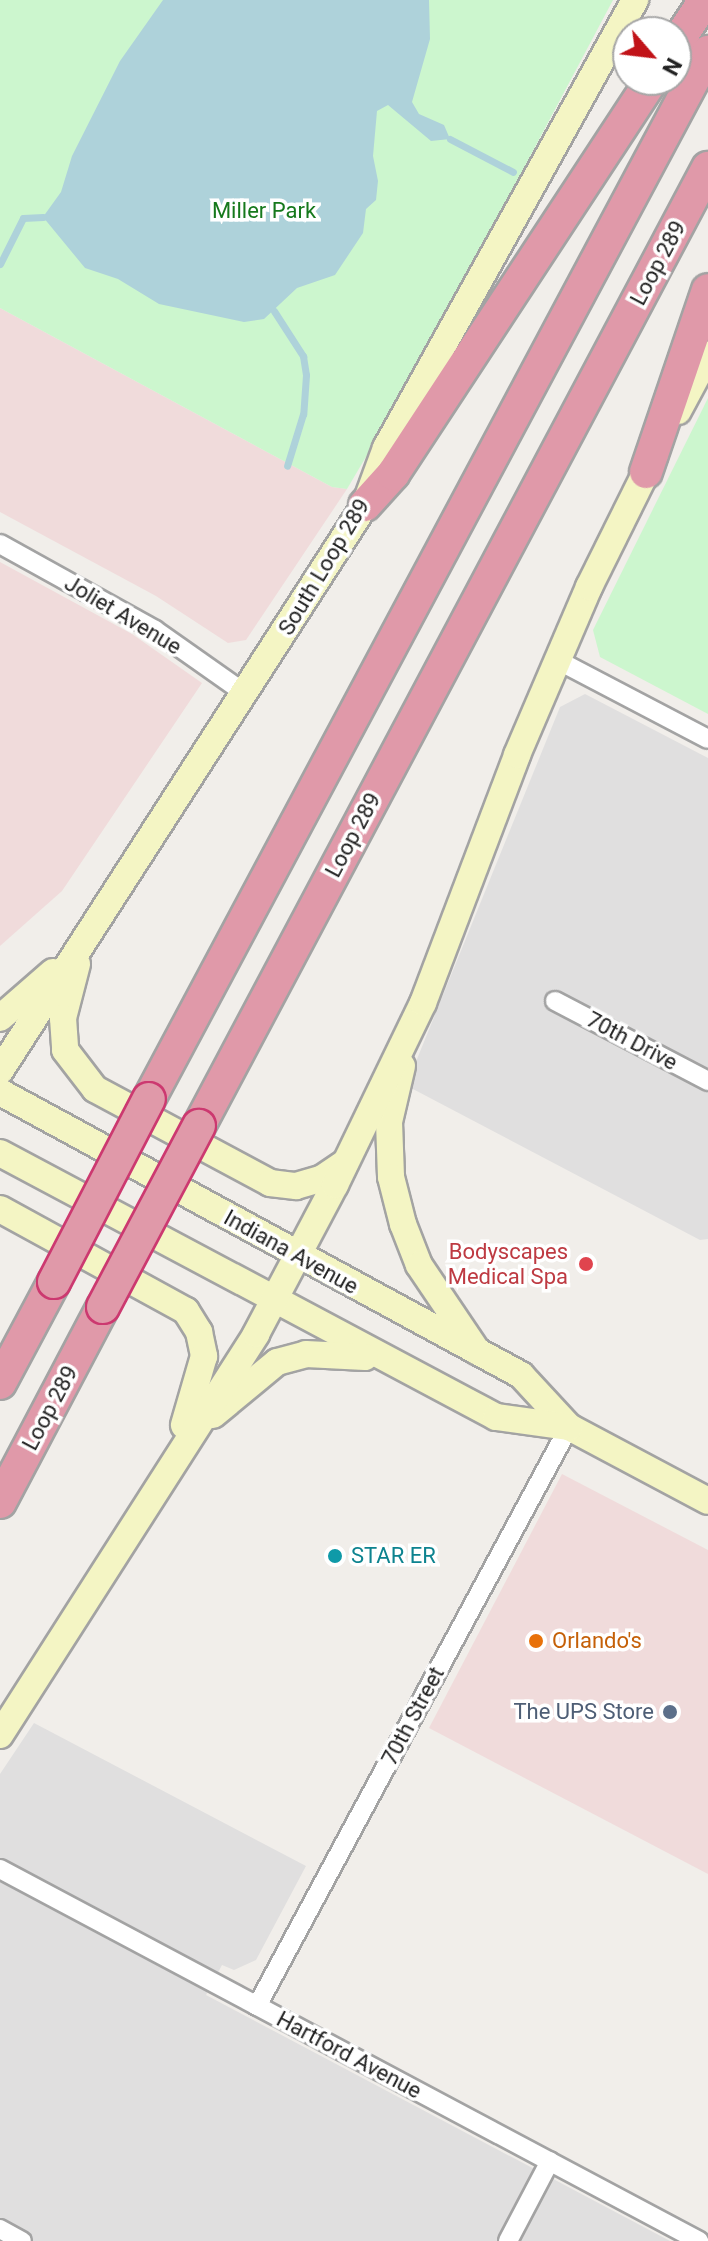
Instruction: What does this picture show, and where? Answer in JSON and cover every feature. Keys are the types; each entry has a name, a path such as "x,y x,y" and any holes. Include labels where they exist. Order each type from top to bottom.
{"highway":[{"path":"692,20 705,0"},
{"path":"0,1383 708,52"},
{"path":"365,505 393,474 641,96"},
{"name":"Loop 289","path":"0,1502 708,168"},
{"path":"646,472 708,290"}],"main road":[{"name":"South Loop 289","path":"0,1071 365,505 386,448 635,0"},
{"path":"0,1735 274,1301 298,1256 423,1003 557,660 646,472 708,355"},
{"path":"82,945 63,1018 65,1050 95,1089 270,1183 308,1182 345,1162"},
{"path":"0,1018 82,945"},
{"path":"423,1003 389,1122 391,1177 419,1265 479,1353"},
{"name":"Indiana Avenue","path":"0,1092 521,1375 569,1427 708,1501"},
{"name":"Indiana Avenue","path":"0,1153 380,1358 496,1417 569,1427"},
{"path":"0,1209 186,1311 199,1332 204,1356 172,1459"},
{"path":"172,1459 208,1420 277,1362 338,1353 380,1358"}],"street":[{"name":"Joliet Avenue","path":"0,544 155,630 243,692"},
{"path":"557,660 708,739"},
{"name":"70th Drive","path":"555,1001 708,1081"},
{"name":"70th Street","path":"257,2006 569,1427"},
{"name":"Hartford Avenue","path":"0,1869 699,2241"},
{"path":"508,2241 550,2161"},
{"path":"0,2229 22,2241"}],"shaded area":[{"path":"0,308 332,487 347,489 246,640 228,643 156,596 0,512"},
{"path":"0,562 132,634 202,683 62,891 0,946"},
{"path":"585,694 708,758 708,1239 700,1240 411,1088 417,1059 560,707"},
{"path":"562,1474 708,1550 708,1874 429,1728"},
{"path":"34,1723 306,1866 256,1960 234,1970 222,1965 206,1995 670,2241 0,2241 0,1774"}],"green space":[{"name":"Miller Park","path":"0,0 613,0 413,377 347,489 332,487 0,308"},
{"path":"708,398 708,714 600,657 593,630"}],"water":[{"path":"163,0 429,0 430,39 412,102 419,114 444,125 450,139 431,141 388,105 377,111 373,156 378,181 376,200 366,209 363,233 335,275 297,288 264,319 244,322 159,304 118,279 85,268 43,217 61,192 72,156 120,61"}],"waterway":[{"path":"450,139 513,172"},
{"path":"0,264 23,218 43,217"},
{"path":"274,311 303,356 306,375 303,414 287,466"}],"place":[{"name":"Bodyscapes Medical Spa","path":"586,1264"},
{"name":"STAR ER","path":"335,1556"},
{"name":"Orlando's","path":"536,1641"},
{"name":"The UPS Store","path":"670,1712"}]}
